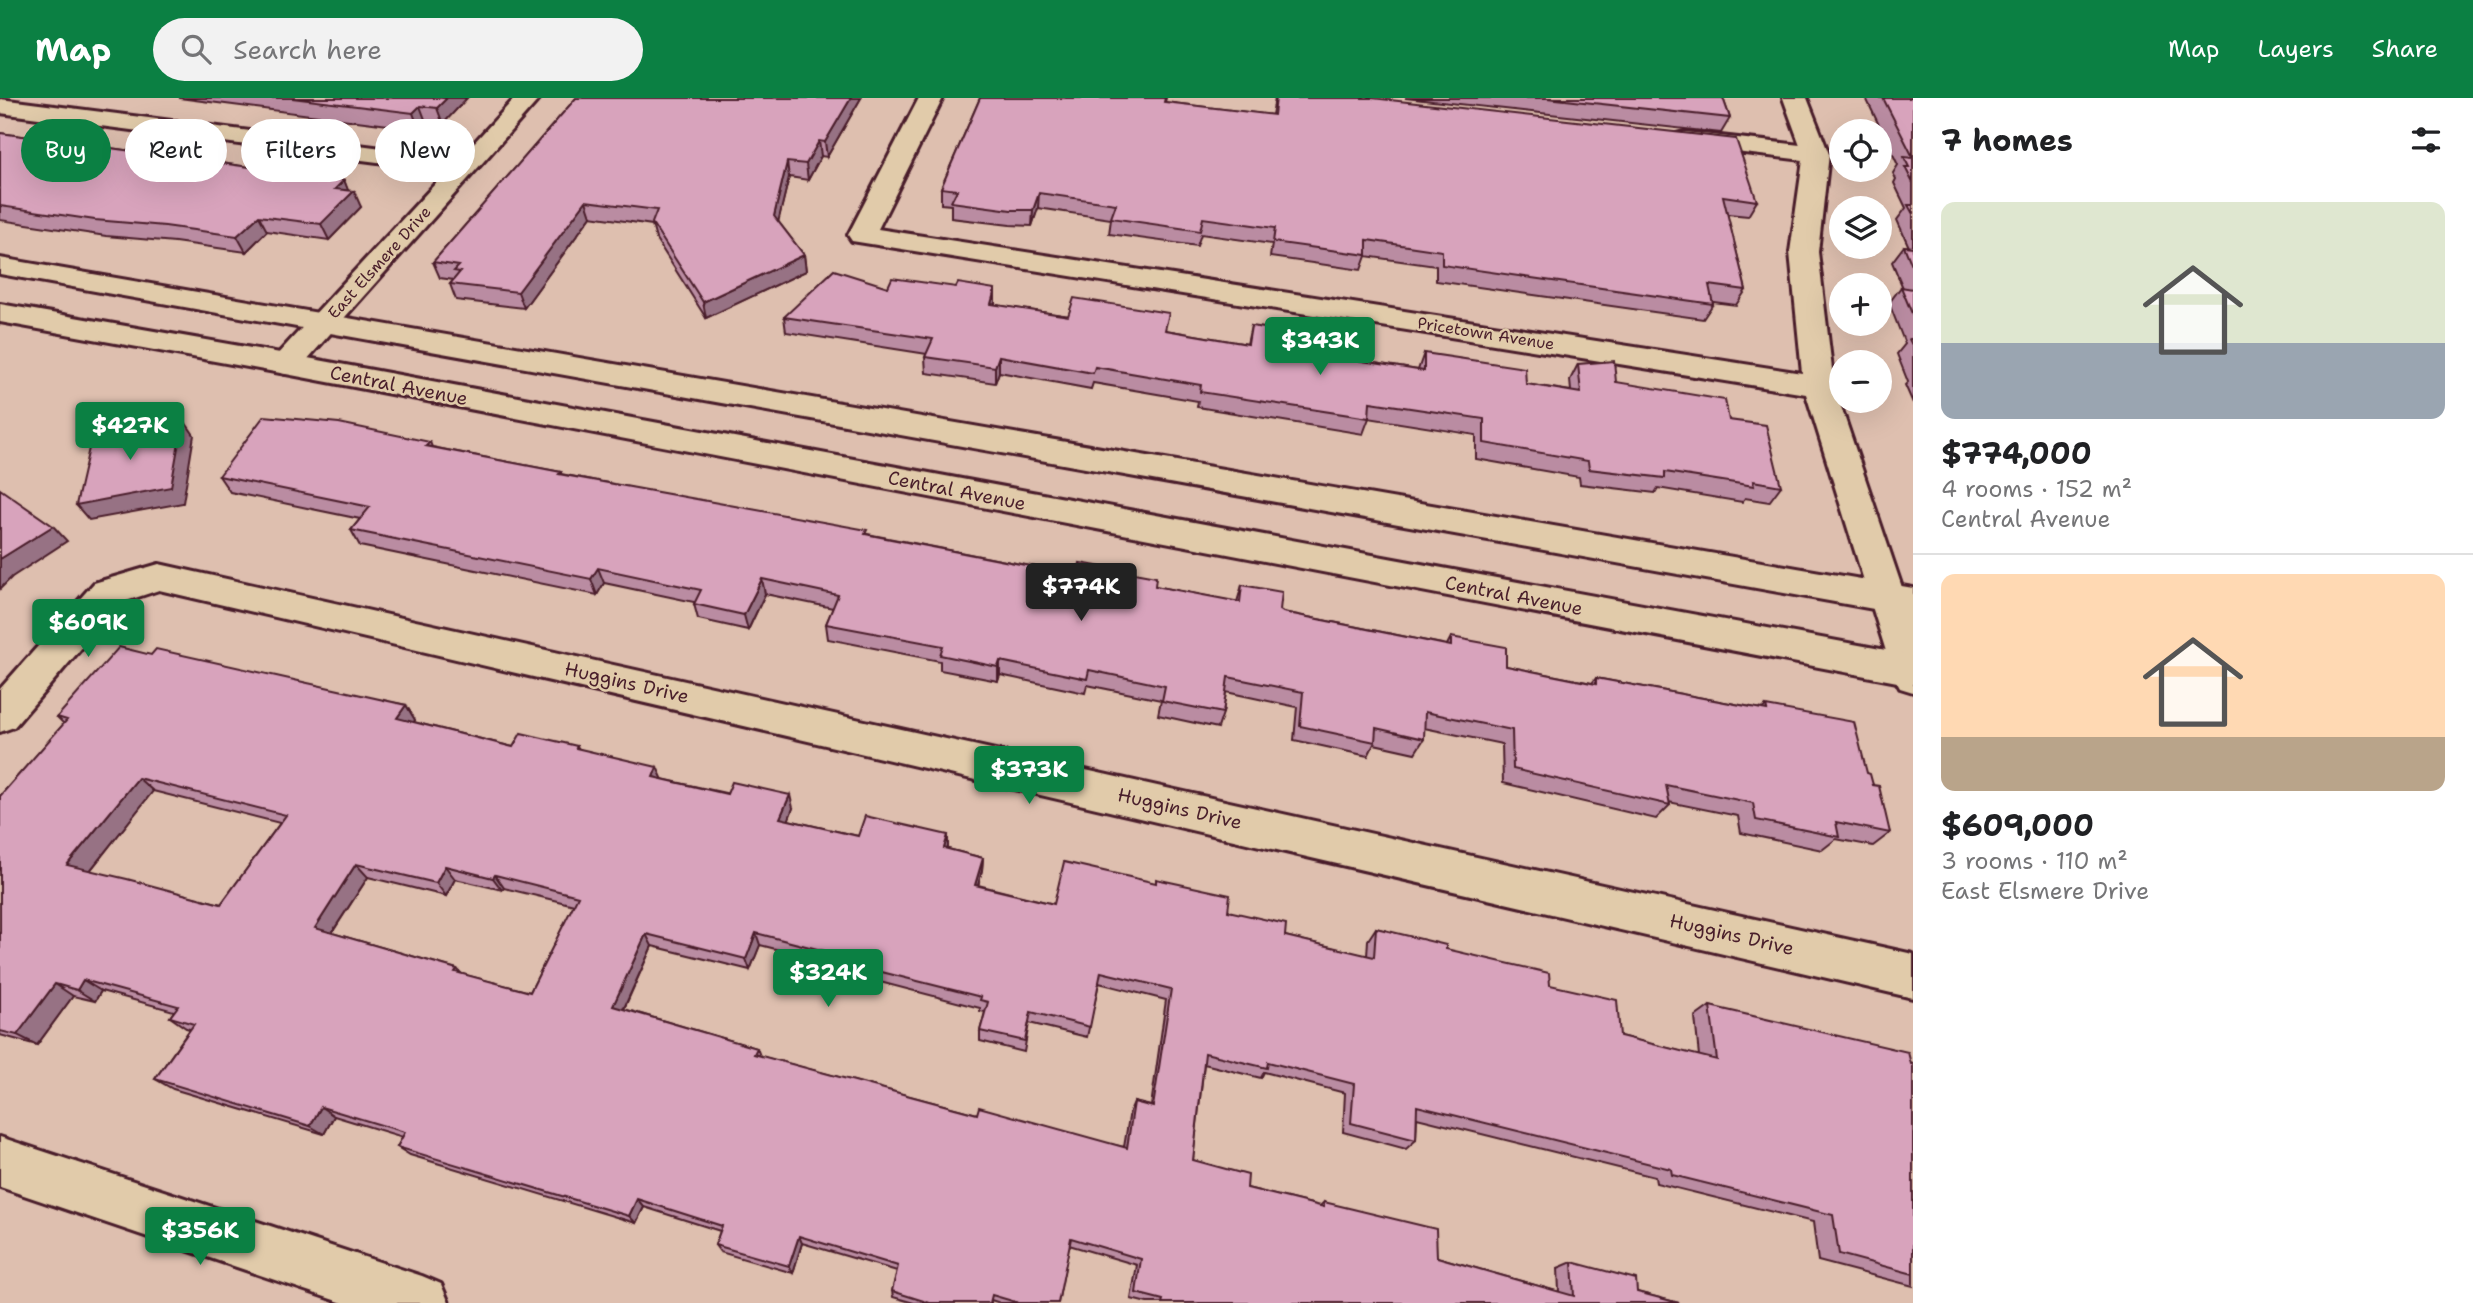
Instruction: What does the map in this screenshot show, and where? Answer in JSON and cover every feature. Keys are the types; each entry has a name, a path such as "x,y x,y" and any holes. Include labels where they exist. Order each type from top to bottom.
{"street":[{"name":"East Elsmere Drive","path":"475,156 528,98"},
{"name":"Pricetown Avenue","path":"931,98 862,235 1819,386"},
{"path":"1795,98 1816,154 1804,252 1819,386 1900,600 1912,672"},
{"path":"0,106 375,154"},
{"path":"1664,137 1816,154"},
{"name":"East Elsmere Drive","path":"286,364 451,182"},
{"path":"0,266 1900,600"},
{"name":"Central Avenue","path":"0,313 286,364 1912,672"},
{"name":"Huggins Drive","path":"0,716 107,593 159,577 1913,976"},
{"path":"0,1162 422,1303"}],"building":[{"path":"292,98 447,98 437,108 420,106 413,113"},
{"path":"576,98 851,98 825,142 819,141 806,164 787,162 774,216 804,255 703,302 652,223 657,210 586,201 518,292 450,284 460,272 454,271 459,266 433,262"},
{"path":"980,98 1165,98 1164,102 1274,115 1276,98 1372,98 1736,139 1757,201 1723,196 1746,290 1709,285 1713,304 1442,265 1442,251 1367,240 1367,255 1273,242 1275,228 1203,218 1200,231 1111,218 1116,204 1039,193 1033,210 1011,210 951,202 957,190 941,188"},
{"path":"1547,98 1723,98 1730,118"},
{"path":"1883,98 1913,98 1913,157"},
{"path":"0,133 21,136 21,182 111,182 111,148 125,150 125,182 227,182 227,164 241,166 241,182 342,182 335,189 354,191 321,224 259,216 237,236 0,206"},
{"path":"1904,157 1913,158 1913,183 1905,167 1909,167"},
{"path":"1904,246 1913,247 1913,268"},
{"path":"834,270 888,287 892,278 956,287 958,283 995,289 991,304 1068,316 1074,298 1169,313 1165,330 1248,344 1251,326 1344,340 1343,358 1424,371 1424,353 1525,368 1526,384 1581,393 1578,364 1614,361 1616,382 1725,400 1729,420 1766,425 1781,486 1753,481 1754,486 1665,472 1665,478 1589,469 1588,461 1484,443 1484,419 1370,402 1369,418 1200,392 1201,385 1095,367 1093,373 999,356 995,367 925,357 933,339 784,317"},
{"path":"1901,287 1913,289 1913,316"},
{"path":"264,416 339,423 430,442 426,446 561,472 559,474 867,530 865,534 1077,575 1080,563 1156,577 1155,586 1240,602 1242,585 1282,592 1280,610 1283,612 1451,646 1451,637 1506,647 1506,666 1596,684 1596,678 1767,710 1766,706 1854,722 1867,773 1870,774 1873,785 1879,786 1890,833 1836,822 1839,837 1756,820 1753,803 1666,785 1670,805 1513,769 1512,730 1425,712 1424,739 1376,728 1375,742 1300,726 1303,692 1228,677 1223,713 1162,701 1165,686 1089,670 1087,679 1000,661 998,667 940,655 943,646 826,624 838,595 762,579 744,615 694,604 701,590 598,568 591,579 351,530 370,507 219,476"},
{"path":"183,419 171,487 76,505 92,435"},
{"path":"0,489 53,526 0,559"},
{"path":"119,647 151,655 156,649 406,705 397,718 513,747 521,733 657,767 653,777 727,794 732,782 790,795 780,818 858,836 865,816 948,835 944,848 983,858 975,885 1054,904 1064,862 1156,883 1156,879 1230,895 1228,911 1286,924 1285,936 1374,957 1376,928 1446,945 1446,949 1549,973 1550,985 1617,1000 1620,1036 1717,1060 1710,1006 1908,1052 1913,1064 1913,1274 1839,1254 1833,1215 1672,1175 1671,1169 1417,1106 1416,1140 1351,1123 1354,1084 1268,1062 1267,1068 1205,1053 1193,1160 1248,1175 1247,1188 1324,1207 1324,1202 1436,1229 1437,1257 1574,1296 1572,1262 1636,1279 1637,1292 1679,1303 1162,1303 1163,1300 1136,1293 1141,1259 1071,1238 1058,1303 1019,1303 992,1295 990,1303 930,1303 892,1291 898,1266 799,1236 789,1266 715,1245 722,1226 637,1199 629,1216 397,1147 405,1132 321,1107 310,1126 155,1079 194,1024 170,1017 178,1006 83,980 77,990 55,984 17,1035 0,1031 0,796 67,720 57,717","holes":["138,778 286,815 221,904 67,865","356,864 436,883 445,866 493,878 495,875 578,896 530,992 455,972 457,969 315,928","756,933 848,957 846,963 981,997 980,1000 988,1002 980,1031 1025,1041 1031,1012 1090,1027 1101,972 1171,989 1153,1107 1134,1102 1127,1148 979,1107 977,1114 754,1054 757,1048 613,1006 646,934 746,959"]}]}
